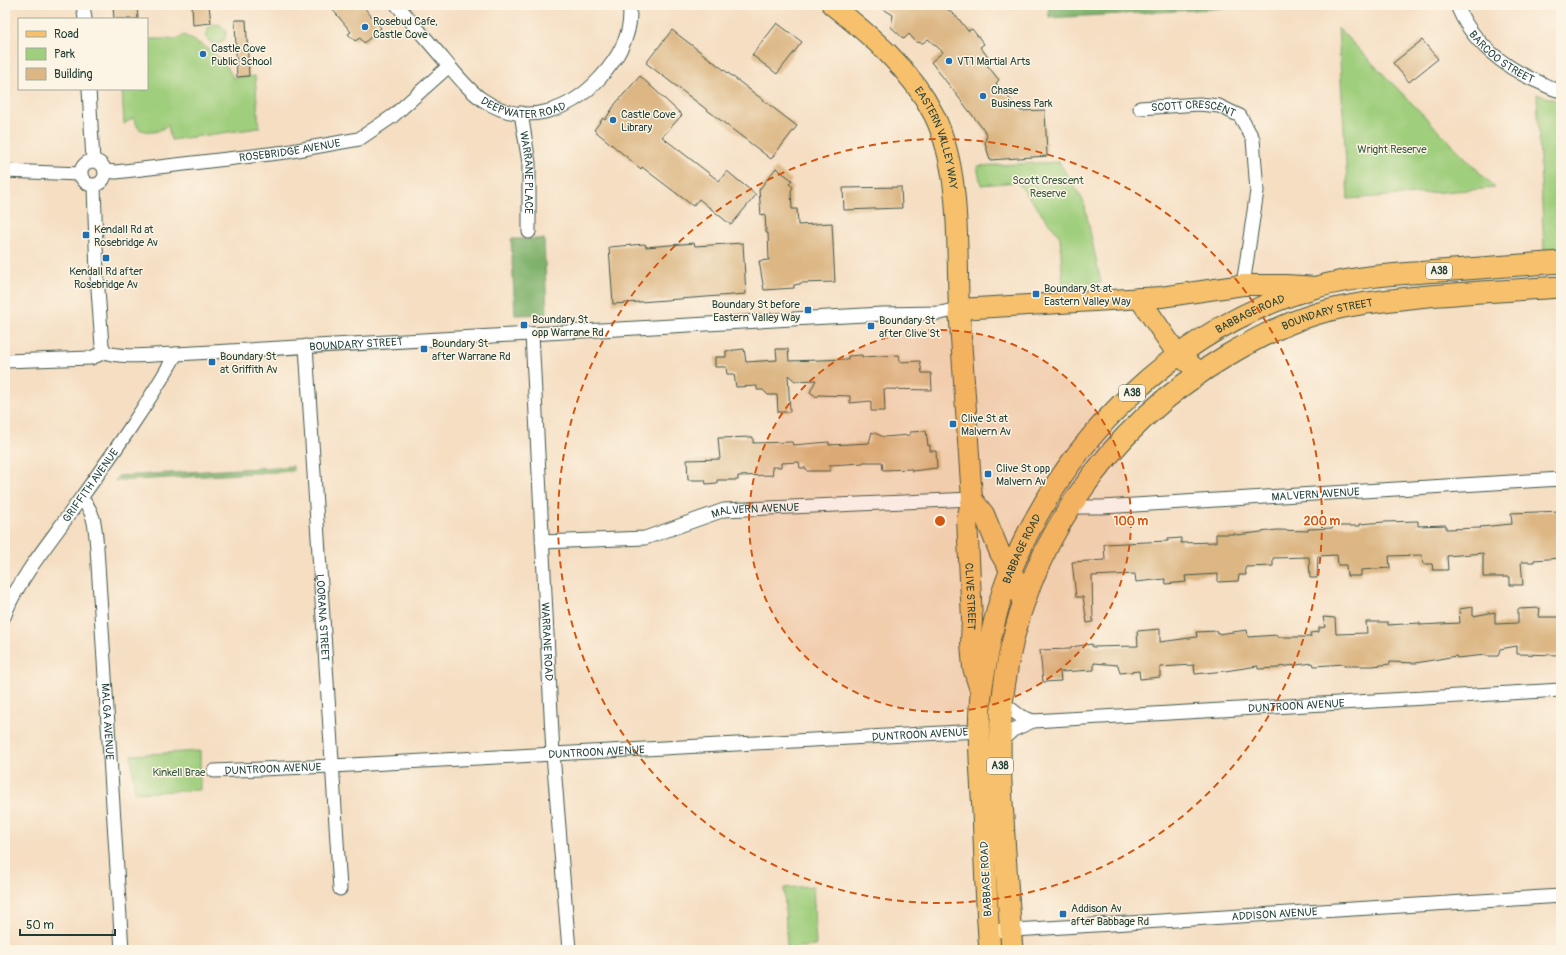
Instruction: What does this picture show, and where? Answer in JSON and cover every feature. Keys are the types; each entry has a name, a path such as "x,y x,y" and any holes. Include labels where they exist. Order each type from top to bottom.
{"highway":[{"name":"BOUNDARY STREET","path":"1317,287 1348,280 1384,275 1561,262"},
{"name":"BABBAGE ROAD","path":"989,940 979,731 981,693 990,642 1004,589 1011,570 1042,509 1082,448 1106,419 1131,394 1178,354 1223,327 1270,305 1317,287"},
{"name":"BOUNDARY STREET","path":"1200,372 1246,344 1280,328 1314,315 1351,305 1486,291 1561,287"},
{"name":"BABBAGE ROAD","path":"1012,950 1001,783 1001,741 1004,688 1023,604 1050,541 1069,508 1103,461 1123,437 1170,393 1200,372"}],"main road":[{"name":"EASTERN VALLEY WAY","path":"832,5 868,34 893,59 921,92 934,115 943,138 954,189 959,309"},
{"name":"BOUNDARY STREET","path":"959,309 1161,297 1243,285 1317,287"},
{"path":"1139,298 1178,354 1200,372"},
{"name":"CLIVE STREET","path":"959,309 972,499 967,519 973,668 981,693"},
{"path":"972,499 984,514 1000,553 1011,570 1023,604"}],"street":[{"path":"83,5 84,18"},
{"name":"DEEPWATER ROAD","path":"397,5 449,66 472,90 484,100 505,110 521,113 546,112 561,108 589,90 606,71 625,42 630,20 629,5"},
{"name":"BARCOO STREET","path":"1456,5 1460,14 1474,35 1492,53 1531,79 1561,91"},
{"name":"ROSEBRIDGE AVENUE","path":"105,171 116,172 286,152 359,139 393,116 449,66"},
{"path":"89,90 93,161"},
{"name":"SCOTT CRESCENT","path":"1140,108 1199,104 1219,106 1240,116 1253,138 1257,191 1243,285"},
{"name":"WARRANE PLACE","path":"521,113 529,163 529,232"},
{"path":"93,161 102,165 105,171 105,175 101,183 94,186 86,184 80,174 82,166 85,163 93,161"},
{"path":"5,172 80,174"},
{"path":"94,186 97,275 102,346 105,352"},
{"name":"BOUNDARY STREET","path":"5,361 91,358 105,352 122,356 176,354 882,314 940,313 959,309"},
{"name":"WARRANE ROAD","path":"532,334 553,754 568,922 569,950"},
{"name":"LOORANA STREET","path":"306,346 340,889"},
{"name":"GRIFFITH AVENUE","path":"5,615 8,606 19,586 46,545 81,499 160,381 176,354"},
{"name":"MALVERN AVENUE","path":"1069,508 1561,479"},
{"name":"MALGA AVENUE","path":"81,499 87,504 93,516 97,548 122,950"},
{"name":"MALVERN AVENUE","path":"542,542 645,538 724,510 972,499"},
{"name":"DUNTROON AVENUE","path":"1001,741 1013,730 1033,721 1561,690"},
{"name":"DUNTROON AVENUE","path":"1003,702 1020,716 1033,721"},
{"name":"DUNTROON AVENUE","path":"214,771 979,731"},
{"name":"ADDISON AVENUE","path":"989,940 1011,930 1561,896"}],"green space":[{"path":"1048,5 1281,5 1049,18"},
{"path":"216,24 223,27 226,34 223,41 216,44 209,41 206,34 209,27"},
{"name":"Wright Reserve","path":"1338,28 1495,188 1348,199"},
{"path":"184,35 212,52 224,63 233,78 255,76 259,128 171,140 168,125 160,130 148,132 139,129 133,118 124,124 122,90 148,90 148,39 178,39"},
{"path":"1537,94 1561,102 1561,249 1544,250"},
{"name":"Scott Crescent Reserve","path":"1059,162 1084,202 1101,283 1063,286 1060,237 1017,182 981,185 977,166"},
{"path":"511,239 544,239 547,314 515,315"},
{"path":"293,466 293,471 115,481 118,476"},
{"name":"Kinkell Brae","path":"200,751 200,790 135,793 131,755"},
{"path":"813,886 816,946 787,948 784,888"},
{"path":"1088,945 1088,950 1036,950 1041,949"}],"building":[{"path":"113,5 137,5 138,18 114,18"},
{"path":"192,5 209,5 211,23 193,25"},
{"path":"339,5 362,5 381,28 364,43 360,38 355,41 348,34 351,32 333,10"},
{"name":"Chase Business Park","path":"877,5 942,5 958,18 968,31 972,29 984,44 980,47 992,62 987,65 999,80 996,83 1020,111 1045,110 1047,156 990,160 985,143 987,134 931,62 943,52 928,39 923,43 916,42 909,34 904,39 891,27 893,15"},
{"path":"235,20 246,20 249,76 237,77"},
{"path":"777,23 802,42 777,74 752,55"},
{"path":"672,30 797,126 771,159 646,63"},
{"path":"1422,40 1438,59 1409,82 1393,63"},
{"path":"640,76 682,115 662,137 719,181 727,171 756,195 731,225 699,199 693,206 642,167 641,169 594,130 603,118 605,120 616,103"},
{"path":"776,168 792,180 789,184 793,187 791,191 792,209 797,209 798,225 832,223 835,282 800,283 794,285 794,288 764,290 759,261 769,260 768,233 766,233 765,214 761,215 759,190"},
{"path":"901,187 902,208 844,210 843,188"},
{"path":"694,243 695,246 743,243 746,294 613,304 609,247 645,244 646,247"},
{"path":"744,349 746,362 777,360 776,349 788,349 789,361 848,359 848,356 862,355 862,357 899,355 900,362 920,361 922,373 931,373 932,390 884,389 885,411 871,411 871,401 850,403 850,396 819,395 817,397 810,392 816,380 795,381 788,375 790,412 778,412 777,395 768,395 763,390 757,390 757,386 736,387 734,374 727,374 726,367 715,367 715,357 726,357 726,351"},
{"path":"926,431 930,451 936,451 937,468 912,471 912,469 883,470 882,462 863,462 830,465 830,471 807,471 806,468 800,468 799,462 781,463 781,467 772,467 773,475 738,476 738,480 717,480 717,483 706,484 705,480 688,480 687,460 720,459 718,438 753,437 753,443 792,442 793,445 829,442 829,445 869,443 872,432 884,437 910,435 910,432"},
{"path":"1561,511 1561,558 1534,560 1534,562 1521,562 1523,585 1510,585 1510,577 1483,577 1483,553 1447,556 1448,570 1433,570 1432,564 1423,564 1422,555 1389,556 1390,568 1361,570 1361,576 1347,576 1346,565 1338,565 1337,555 1318,556 1317,578 1310,578 1309,557 1273,558 1273,566 1245,567 1246,575 1239,575 1238,581 1218,582 1218,574 1185,576 1186,582 1166,584 1165,579 1136,582 1135,574 1092,576 1093,622 1087,623 1083,597 1076,597 1072,562 1105,560 1104,544 1168,541 1168,539 1181,538 1181,543 1216,542 1216,534 1237,535 1277,530 1308,531 1308,529 1333,528 1333,526 1360,526 1360,524 1384,522 1418,521 1418,526 1446,525 1446,529 1481,528 1480,527 1512,524 1511,513"},
{"path":"1473,607 1473,616 1495,612 1495,624 1518,623 1518,609 1540,608 1539,617 1561,617 1561,655 1517,654 1517,646 1500,649 1498,656 1486,655 1457,658 1456,656 1416,663 1390,662 1390,664 1373,666 1344,666 1344,664 1314,666 1313,663 1279,668 1258,669 1258,666 1195,674 1194,665 1160,667 1160,677 1140,679 1139,671 1120,673 1118,665 1094,663 1094,670 1060,672 1061,681 1043,682 1040,650 1071,649 1071,647 1092,644 1092,647 1138,646 1137,631 1160,629 1160,642 1197,637 1196,632 1217,631 1218,634 1247,630 1248,637 1277,635 1277,637 1311,637 1310,633 1319,632 1319,628 1325,627 1323,617 1335,618 1336,634 1367,633 1366,622 1388,622 1388,625 1460,623 1459,609"}],"place":[{"name":"Rosebud Cafe, Castle Cove","path":"365,27"},
{"name":"Castle Cove Public School","path":"203,54"},
{"name":"VT1 Martial Arts","path":"949,61"},
{"name":"Chase Business Park","path":"983,96"},
{"name":"Castle Cove Library","path":"613,120"},
{"name":"Kendall Rd at Rosebridge Av","path":"86,235"},
{"name":"Kendall Rd after Rosebridge Av","path":"106,258"},
{"name":"Boundary St at Eastern Valley Way","path":"1036,294"},
{"name":"Boundary St before Eastern Valley Way","path":"808,310"},
{"name":"Boundary St opp Warrane Rd","path":"524,325"},
{"name":"Boundary St after Clive St","path":"871,326"},
{"name":"Boundary St after Warrane Rd","path":"424,349"},
{"name":"Boundary St at Griffith Av","path":"212,362"},
{"name":"Clive St at Malvern Av","path":"953,424"},
{"name":"Clive St opp Malvern Av","path":"988,474"},
{"name":"Addison Av after Babbage Rd","path":"1063,914"}]}
